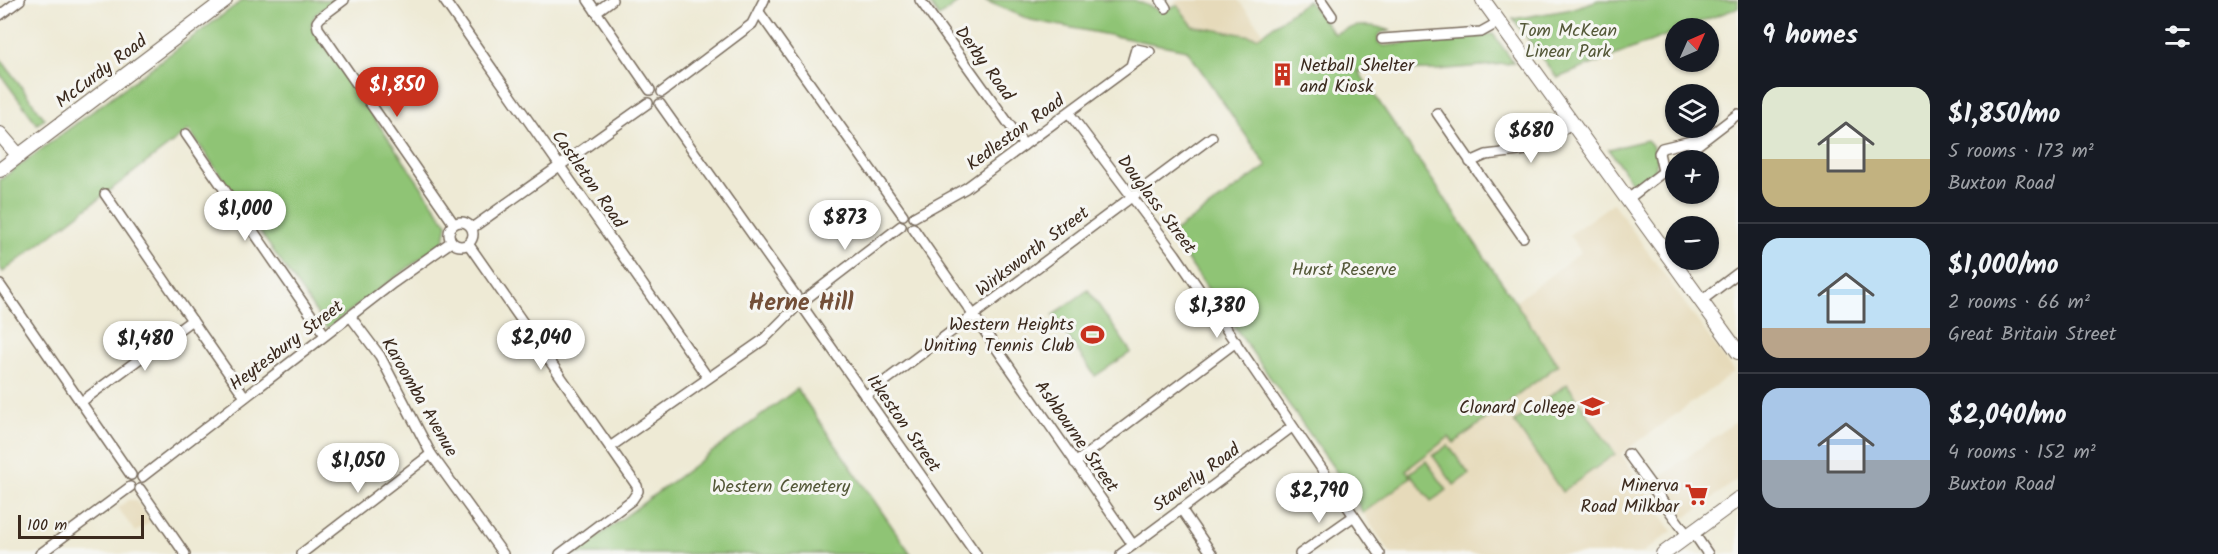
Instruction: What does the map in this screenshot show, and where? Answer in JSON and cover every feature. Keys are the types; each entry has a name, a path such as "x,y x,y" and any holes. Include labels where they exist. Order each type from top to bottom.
{"street":[{"path":"0,15 20,0"},
{"name":"McCurdy Road","path":"0,170 225,0"},
{"path":"344,0 320,18 317,22 318,28 454,224"},
{"name":"Castleton Road","path":"444,0 708,378"},
{"path":"588,0 650,90"},
{"path":"596,12 612,0"},
{"path":"663,92 752,24 764,0"},
{"name":"Derby Road","path":"920,0 1024,145"},
{"path":"1321,0 1332,16"},
{"path":"1483,0 1738,352"},
{"path":"759,12 903,215"},
{"path":"1382,39 1481,32 1499,22"},
{"name":"Kedleston Road","path":"913,223 966,188 1131,66"},
{"path":"648,103 647,95 650,90 655,88 663,92"},
{"path":"648,103 653,106 660,104 664,97 663,92"},
{"path":"472,228 648,103"},
{"path":"660,104 796,296"},
{"name":"Douglass Street","path":"1069,113 1132,196 1236,342 1380,554"},
{"path":"1437,114 1523,237"},
{"path":"1719,129 1738,114"},
{"path":"1470,162 1486,155 1535,149 1572,123"},
{"path":"0,134 19,156"},
{"path":"186,134 325,336"},
{"name":"Wirksworth Street","path":"865,396 1212,137"},
{"path":"1628,199 1664,171 1659,153 1662,148 1705,138"},
{"path":"1692,150 1708,138"},
{"path":"105,194 245,397"},
{"path":"901,226 909,230 913,223 911,215 903,215"},
{"path":"901,226 903,215"},
{"path":"461,222 472,228 474,234 469,244 462,247 451,242 449,230 454,224 461,222"},
{"name":"Ashbourne Street","path":"913,223 972,316 1133,545"},
{"path":"807,298 901,226"},
{"name":"Heytesbury Street","path":"142,477 350,316 451,242"},
{"path":"469,244 635,482 638,491 628,503 560,554"},
{"path":"1701,301 1738,273"},
{"path":"0,285 131,475"},
{"path":"796,296 807,298"},
{"path":"794,309 792,303 796,296"},
{"path":"794,309 805,310 808,303 807,298"},
{"path":"610,447 763,340 794,309"},
{"name":"Itkeston Street","path":"805,310 976,554"},
{"name":"Karoomba Avenue","path":"350,316 380,356 431,454 503,554"},
{"path":"81,402 192,320"},
{"path":"1075,463 1236,342"},
{"name":"Staverly Road","path":"1121,554 1292,427"},
{"path":"301,554 431,454"},
{"path":"1628,454 1708,554"},
{"path":"131,475 138,474 142,477 144,482 140,489"},
{"path":"131,475 128,479 130,487 134,490 140,489"},
{"path":"40,554 130,487"},
{"path":"140,489 185,554"},
{"path":"1663,554 1738,500"},
{"path":"1181,509 1212,554"},
{"path":"1300,554 1354,516"}],"shaded area":[{"path":"1174,0 1238,0 1264,33 1258,37 1193,26"},
{"name":"Clonard College","path":"1613,203 1734,372 1621,454 1672,531 1641,554 1391,554 1363,513 1410,477 1406,470 1450,437 1454,442 1558,365 1515,302 1581,252 1569,235"},
{"path":"1738,420 1738,479 1685,518 1659,478"},
{"path":"128,500 136,500 150,522 135,532 118,508"}],"green space":[{"path":"243,0 336,0 315,15 311,26 447,224 444,241 327,328 189,130 3,272 0,268 0,180"},
{"path":"927,0 961,0 939,17"},
{"name":"Hurst Reserve","path":"984,0 1134,0 1162,11 1177,5 1193,26 1258,37 1308,0 1334,34 1348,28 1362,26 1391,31 1378,35 1378,42 1384,46 1493,34 1514,63 1437,70 1358,71 1558,365 1454,443 1449,437 1406,470 1411,477 1363,513 1170,235 1267,166 1187,50 1031,20"},
{"name":"Tom McKean Linear Park","path":"1599,0 1738,0 1738,8 1710,18 1665,18 1665,36 1557,78 1513,19 1567,10"},
{"path":"0,58 45,119 37,124 0,74"},
{"path":"1647,140 1656,154 1655,171 1634,186 1609,149"},
{"name":"Western Heights Uniting Tennis Club","path":"1088,290 1131,352 1095,376 1053,315"},
{"path":"1567,384 1615,454 1562,492 1514,422"},
{"name":"Western Cemetery","path":"797,389 911,554 574,554 592,541"},
{"path":"1448,445 1469,474 1454,485 1433,456"},
{"path":"1426,461 1447,490 1431,501 1410,473"}],"place":[{"name":"Netball Shelter and Kiosk","path":"1282,75"},
{"name":"Western Heights Uniting Tennis Club","path":"1092,334"},
{"name":"Clonard College","path":"1593,407"},
{"name":"Minerva Road Milkbar","path":"1697,495"}],"district":[{"name":"Herne Hill","path":"801,302"}]}
